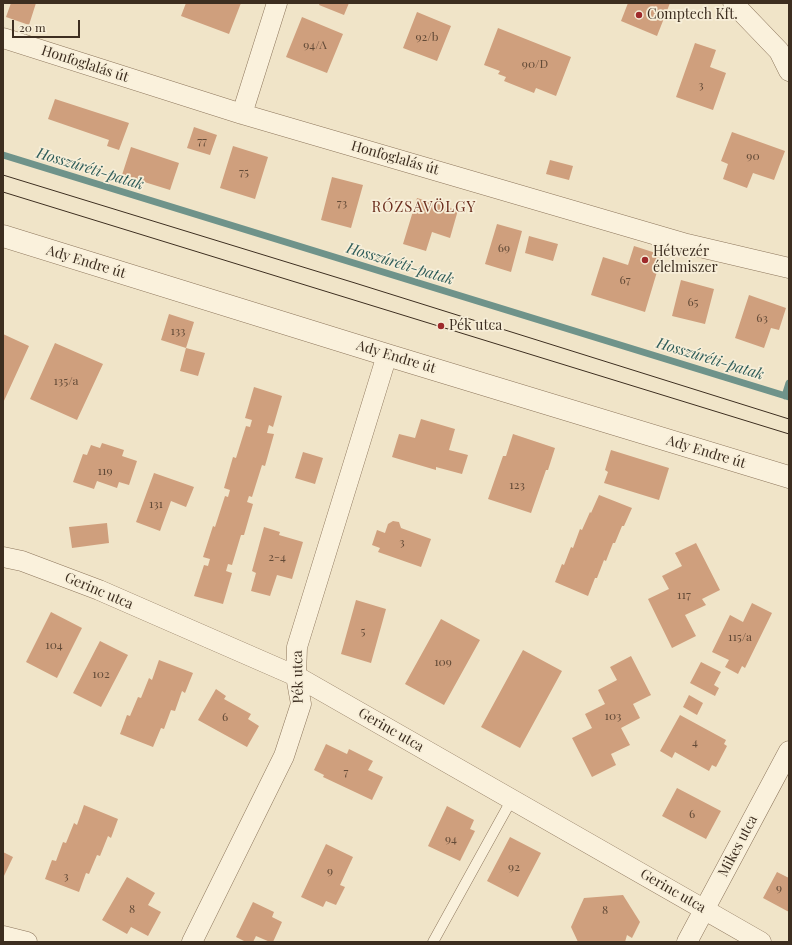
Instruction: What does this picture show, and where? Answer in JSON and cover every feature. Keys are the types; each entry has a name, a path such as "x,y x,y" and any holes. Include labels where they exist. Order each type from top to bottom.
{"street":[{"path":"242,114 277,3"},
{"path":"733,3 784,53 789,71"},
{"name":"Honfoglalás út","path":"3,38 242,114 687,244 789,268"},
{"name":"Ady Endre út","path":"3,236 387,355 789,477"},
{"name":"Pék utca","path":"192,942 284,756 301,704 296,676 297,647 387,355"},
{"name":"Gerinc utca","path":"3,557 22,561 99,590 296,676 761,942"},
{"name":"Mikes utca","path":"687,942 789,751"},
{"path":"3,936 28,942"}],"lane":[{"path":"433,942 512,799"}],"building":[{"path":"11,3 36,3 29,25 6,17"},
{"path":"186,3 241,3 229,34 181,16"},
{"path":"320,3 349,3 344,15 319,5"},
{"path":"628,3 670,3 657,36 621,21"},
{"path":"417,12 451,26 437,61 403,48"},
{"path":"302,17 343,34 327,73 286,57"},
{"path":"498,28 571,57 556,96 536,88 534,93 504,81 506,77 498,74 500,71 484,65"},
{"path":"695,43 716,50 710,67 726,73 713,110 676,97"},
{"path":"55,99 129,123 119,150 107,146 109,140 48,119"},
{"path":"194,127 217,135 210,155 187,148"},
{"path":"732,132 785,151 774,180 753,173 747,188 723,179 728,164 721,161"},
{"path":"233,146 268,157 255,199 220,188"},
{"path":"131,147 179,163 170,190 122,175"},
{"path":"550,160 573,166 569,180 546,174"},
{"path":"332,177 363,185 351,228 321,220"},
{"path":"417,198 458,210 450,238 432,232 426,251 403,244"},
{"path":"497,224 522,231 511,272 485,264"},
{"path":"529,236 558,244 553,261 525,253"},
{"path":"634,246 662,255 645,312 591,295 603,257 628,265"},
{"path":"681,280 714,289 705,324 672,316"},
{"path":"749,295 786,308 779,330 771,328 764,348 735,338"},
{"path":"169,314 194,322 186,348 161,340"},
{"path":"3,334 29,346 3,403"},
{"path":"55,343 103,364 77,420 30,399"},
{"path":"186,348 205,353 198,376 180,371"},
{"path":"254,387 282,396 273,427 269,425 267,433 274,434 265,466 262,465 252,497 249,496 247,502 253,504 244,535 241,535 232,565 228,564 226,571 232,573 223,604 194,596 204,565 208,566 210,559 203,557 213,526 215,527 225,496 228,497 230,490 224,488 233,457 236,458 246,426 250,427 252,420 245,418"},
{"path":"421,419 455,429 449,450 468,455 462,474 436,467 436,470 392,457 399,434 415,438"},
{"path":"513,434 555,448 531,513 488,499 503,456 506,456"},
{"path":"102,443 124,450 122,456 137,461 129,485 119,482 117,488 97,481 94,489 73,482 83,454 87,455 91,445 100,448"},
{"path":"611,450 669,468 659,500 604,483 608,472 605,470"},
{"path":"303,452 323,458 315,484 295,478"},
{"path":"154,473 194,487 186,507 171,501 160,531 136,522"},
{"path":"599,495 632,508 615,543 613,543 606,561 604,560 597,578 595,578 588,596 555,582 562,564 564,565 571,547 573,548 580,529 582,530"},
{"path":"393,521 399,522 401,528 431,539 421,567 378,552 380,548 372,545 377,530 385,533 388,524"},
{"path":"107,523 109,543 72,548 69,527"},
{"path":"264,527 280,532 279,535 303,542 292,579 277,575 270,596 251,591 256,573 252,571"},
{"path":"696,543 720,590 702,599 706,605 685,615 696,636 672,648 648,599 669,589 662,576 682,566 675,553"},
{"path":"356,600 386,609 371,663 341,654"},
{"path":"752,603 772,613 745,668 742,666 738,674 725,667 729,660 712,652 730,615 743,622"},
{"path":"51,612 82,628 57,678 26,662"},
{"path":"441,619 480,640 444,705 405,684"},
{"path":"100,641 128,655 101,707 73,693"},
{"path":"523,650 562,671 520,748 481,727"},
{"path":"631,656 651,695 633,704 640,718 621,728 630,745 611,754 616,765 592,777 572,738 592,728 585,714 605,704 598,690 617,680 610,667"},
{"path":"159,660 193,673 185,693 182,691 175,711 171,710 164,729 161,728 153,747 120,734 127,715 130,716 138,697 141,698 149,678 152,680"},
{"path":"701,662 721,672 714,685 719,688 715,696 690,683"},
{"path":"216,689 226,696 224,699 251,714 248,719 259,726 247,747 198,720"},
{"path":"689,695 703,703 697,715 683,707"},
{"path":"680,715 726,740 724,744 727,746 716,767 712,765 709,771 675,752 672,758 660,751"},
{"path":"326,744 347,754 349,749 373,761 368,770 383,777 372,800 323,777 324,775 314,770"},
{"path":"677,788 721,811 706,839 662,816"},
{"path":"84,805 118,819 111,838 108,836 100,856 97,855 89,874 86,873 79,892 45,879 52,860 56,861 63,842 66,843 74,823 77,825"},
{"path":"447,806 474,820 470,829 475,831 460,861 428,846"},
{"path":"510,837 541,853 518,897 487,881"},
{"path":"326,844 353,857 340,885 345,887 336,905 326,901 323,907 301,897"},
{"path":"3,852 13,857 3,878"},
{"path":"777,872 789,878 789,912 763,898"},
{"path":"127,877 155,893 148,905 161,912 148,936 131,927 127,934 102,920"},
{"path":"623,895 640,922 632,938 627,935 625,942 578,942 571,927 584,898"},
{"path":"253,902 274,912 272,917 282,922 273,942 256,936 253,942 246,942 236,937"}],"waterway":[{"name":"Hosszúréti-patak","path":"3,155 789,397"},
{"path":"785,396 789,383"}],"tram line":[{"path":"3,175 355,283 789,419"},
{"path":"3,192 789,434"}],"place":[{"name":"Comptech Kft.","path":"639,15"},
{"name":"Hétvezér élelmiszer","path":"645,260"},
{"name":"Pék utca","path":"441,326"}],"district":[{"name":"RÓZSAVÖLGY","path":"424,207"}]}
